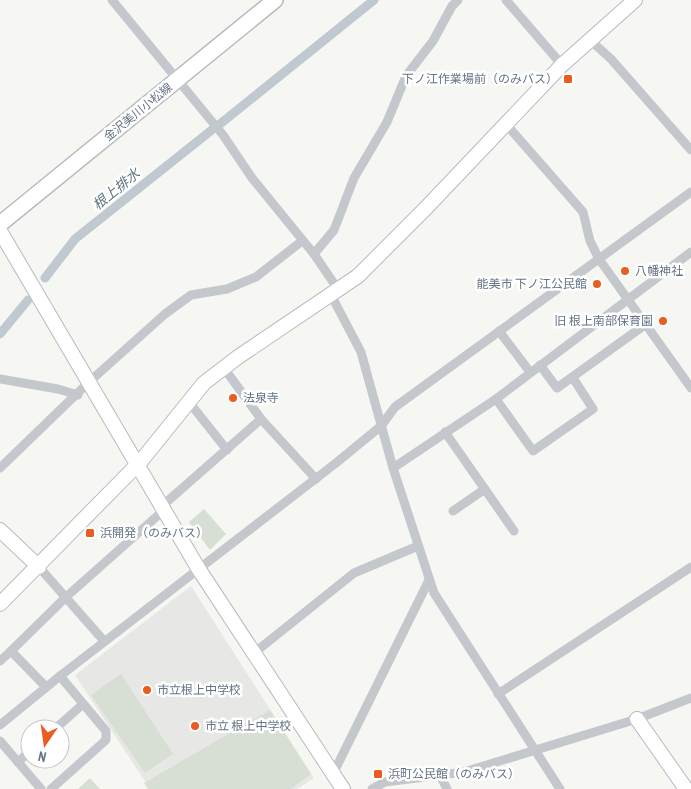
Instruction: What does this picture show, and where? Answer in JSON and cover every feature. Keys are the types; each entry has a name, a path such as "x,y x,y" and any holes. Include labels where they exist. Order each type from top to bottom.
{"main road":[{"name":"金沢美川小松線","path":"0,224 178,81 275,0"}],"street":[{"path":"112,0 314,254 334,290 361,352 393,468 434,594 560,789"},
{"path":"314,254 334,230 354,178 387,122 406,76 433,41 452,6 458,0"},
{"path":"506,0 562,65"},
{"path":"0,604 39,567 136,466 204,383 334,290 358,276 425,209 562,65 635,0"},
{"path":"589,39 611,59 691,150"},
{"path":"506,123 583,212 590,241 599,259 691,388"},
{"path":"0,725 104,641 316,479 382,426 395,407 691,192"},
{"path":"0,231 136,466 198,568 343,789"},
{"path":"0,468 78,395 89,382 165,314 191,294 227,289 256,277 302,241"},
{"path":"393,468 444,432 496,399 530,372 630,300 691,252"},
{"path":"540,365 557,388 646,324"},
{"path":"499,331 530,372"},
{"path":"224,368 261,419 316,479"},
{"path":"496,399 533,451 594,409 573,378"},
{"path":"0,379 58,388 78,395"},
{"path":"189,402 227,450"},
{"path":"0,661 66,597 261,419"},
{"path":"444,432 514,531"},
{"path":"453,511 485,489"},
{"path":"0,530 39,567 104,641"},
{"path":"254,653 354,573 418,546"},
{"path":"498,694 691,567"},
{"path":"333,774 429,580"},
{"path":"11,652 46,687"},
{"path":"51,789 106,740 106,731 60,676"},
{"path":"372,789 385,782 464,772 533,749 638,719 691,698"},
{"path":"66,719 83,704"},
{"path":"638,719 686,789"},
{"path":"0,741 42,789"},
{"path":"440,774 447,789"}],"shaded area":[{"path":"204,509 226,534 210,550 189,522"},
{"name":"市立 根上中学校","path":"191,586 314,778 297,789 150,789 75,675"},
{"path":"121,674 173,754 145,773 91,695"},
{"path":"270,710 311,774 291,789 148,789 144,783"},
{"path":"90,778 100,789 78,789"}],"waterway":[{"name":"根上排水","path":"220,124 374,0"},
{"name":"根上排水","path":"45,278 75,239 213,129"},
{"name":"根上排水","path":"0,334 28,300"}],"place":[{"name":"下ノ江作業場前（のみバス）","path":"568,79"},
{"name":"八幡神社","path":"625,271"},
{"name":"能美市 下ノ江公民館","path":"597,284"},
{"name":"旧 根上南部保育園","path":"663,321"},
{"name":"法泉寺","path":"233,398"},
{"name":"浜開発（のみバス）","path":"90,533"},
{"name":"市立根上中学校","path":"147,690"},
{"name":"市立 根上中学校","path":"195,726"},
{"name":"浜町公民館（のみバス）","path":"378,774"}]}
